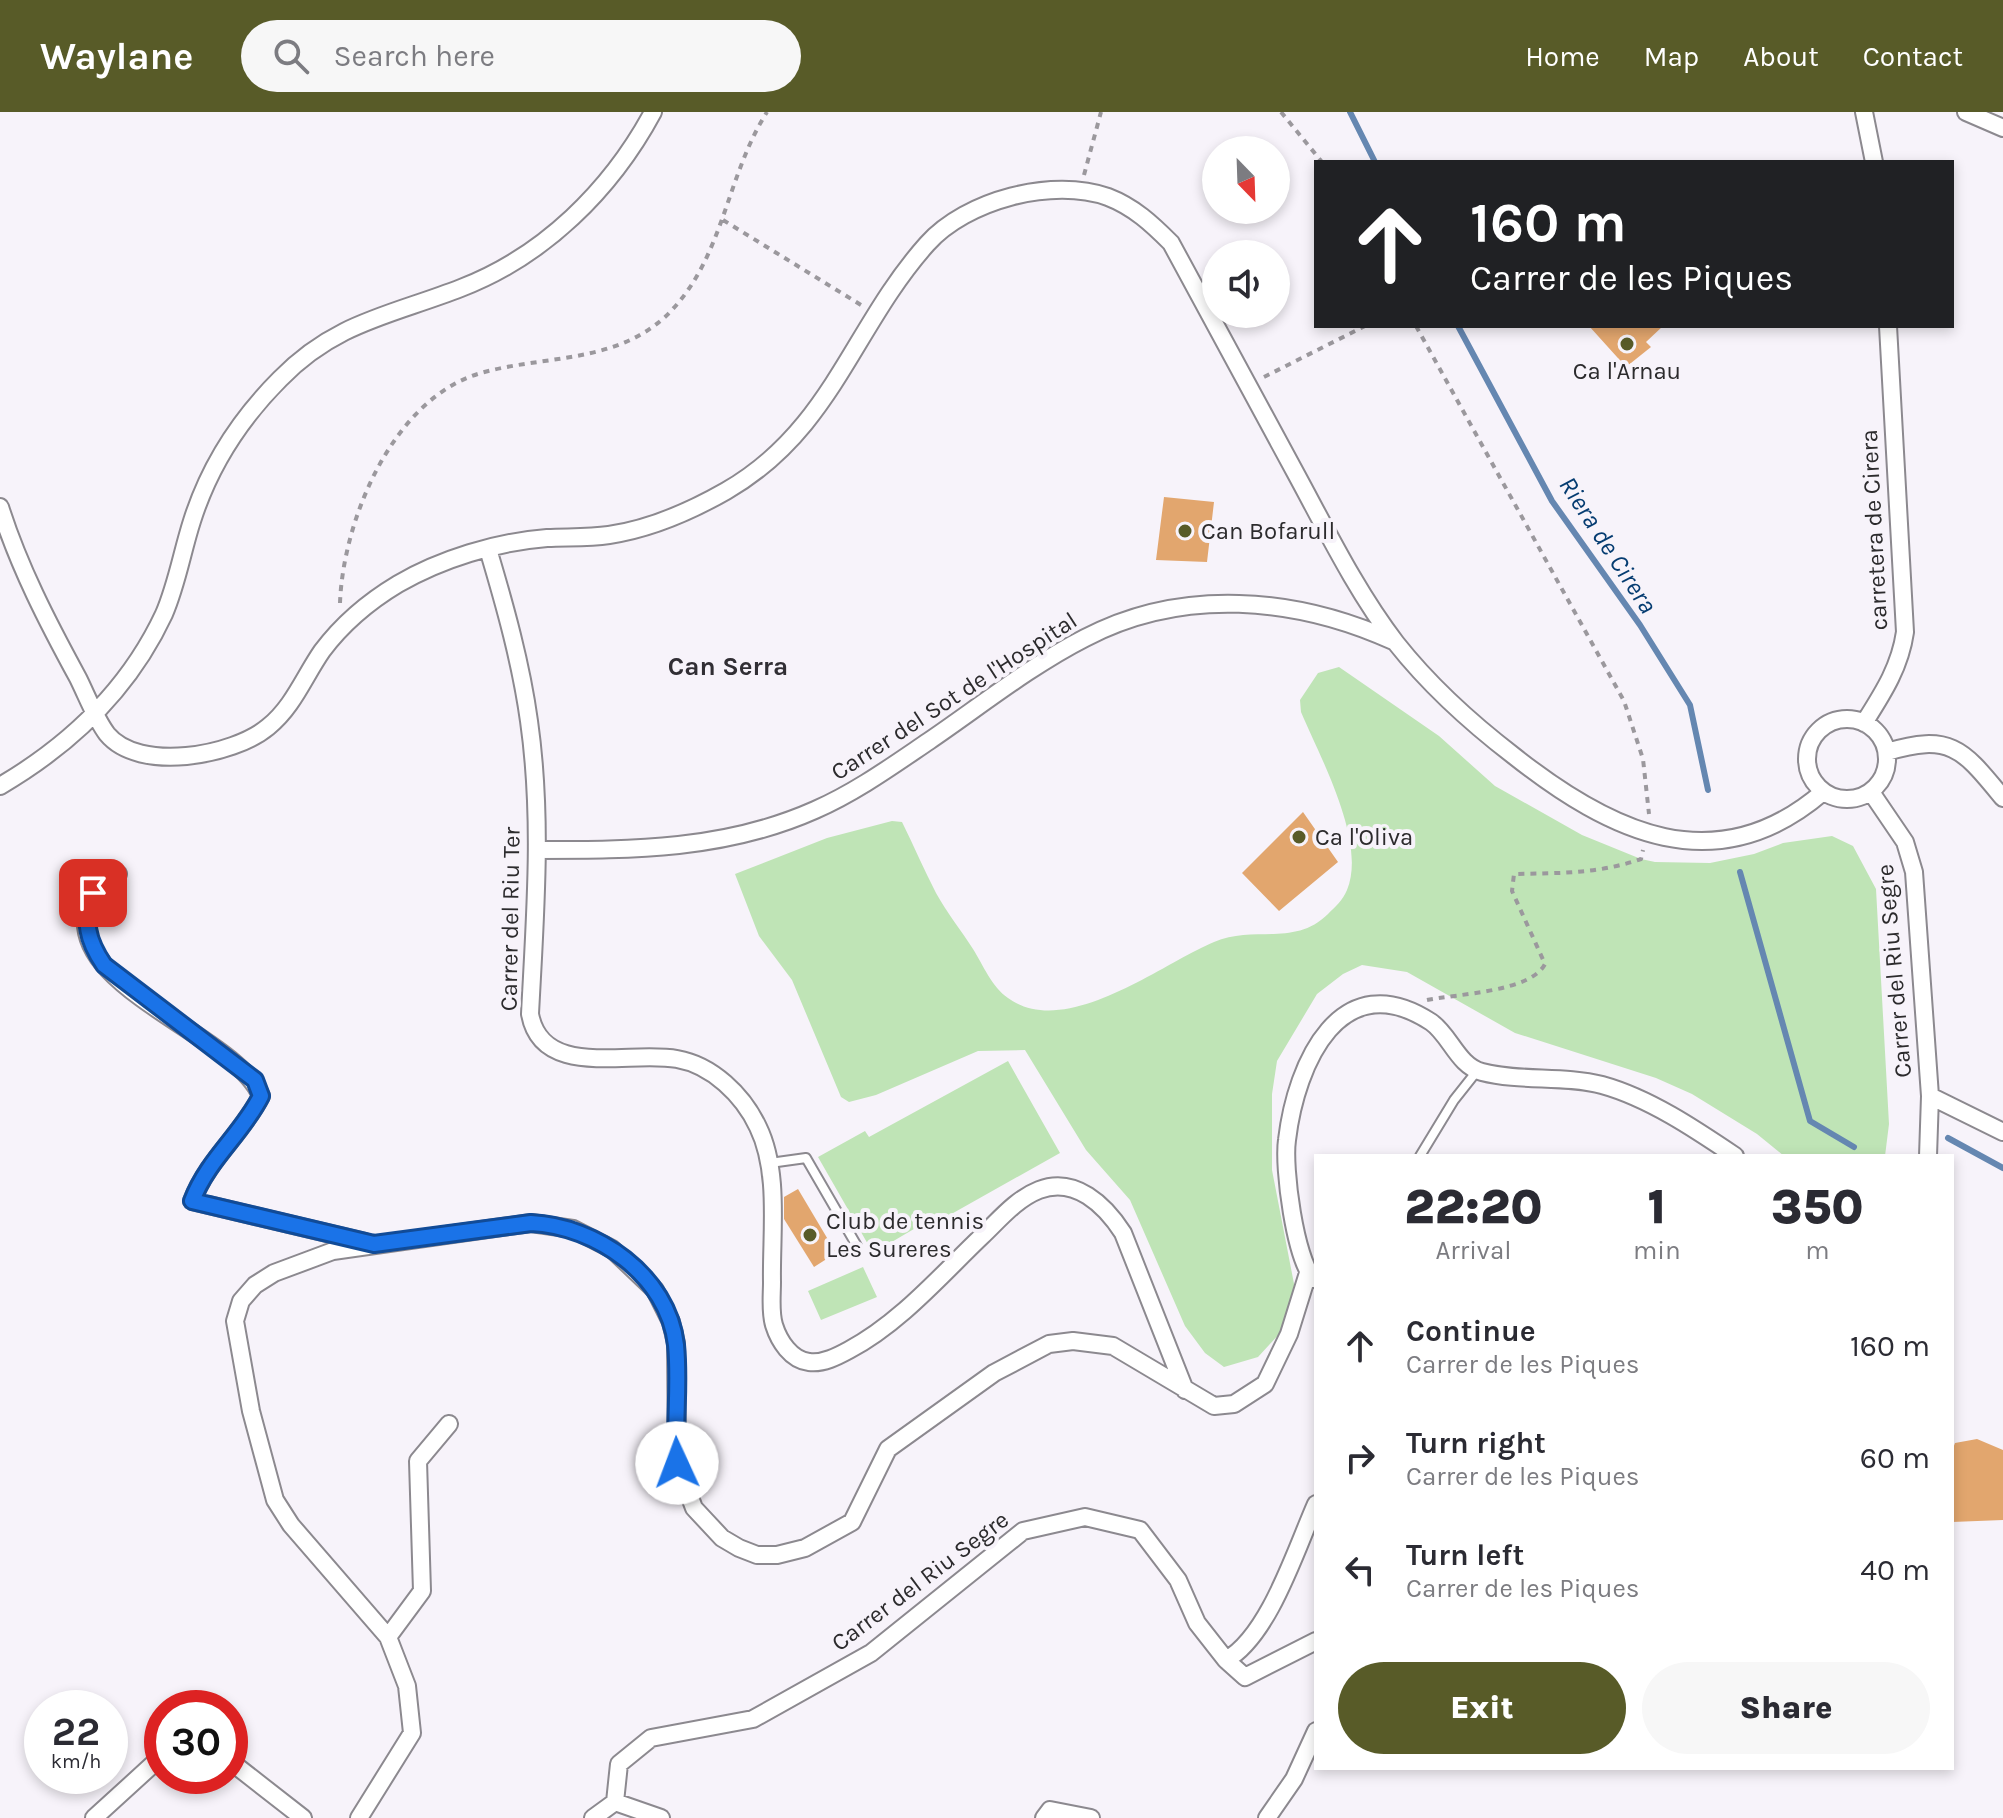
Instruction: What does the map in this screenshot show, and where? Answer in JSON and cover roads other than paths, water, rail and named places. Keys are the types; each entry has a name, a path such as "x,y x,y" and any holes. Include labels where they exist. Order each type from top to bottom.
{"street":[{"path":"0,786 36,765 96,713 119,687 149,642 176,581 206,483 233,436 265,395 312,351 361,322 464,287 537,246 584,207 605,184 639,138 653,112"},
{"path":"1864,112 1874,160"},
{"path":"1966,112 2003,128"},
{"path":"0,507 37,598 109,736 144,752 175,757 224,750 265,730 284,712 340,630 377,597 404,581 434,567 488,549 545,539 611,535 643,527 726,491 771,459 818,410 929,241 974,211 1026,194 1080,190 1126,205 1171,243 1343,561 1395,642 1461,713 1533,772 1577,803 1648,835 1692,842 1738,837 1781,822 1823,792"},
{"name":"carretera de Cirera","path":"1864,723 1893,675 1905,632 1888,328"},
{"name":"Carrer del Riu Ter","path":"488,549 511,629 529,719 538,910 530,1014 533,1029 553,1050 595,1059 678,1059 705,1069 742,1100 759,1128 770,1163 773,1322 779,1339 799,1359 823,1361 866,1341 1016,1204 1039,1190 1058,1187 1076,1190 1094,1199 1110,1213 1123,1233 1185,1390"},
{"name":"Carrer del Sot de l'Hospital","path":"537,850 678,848 713,843 786,822 846,795 1086,637 1152,612 1212,603 1268,606 1335,619 1395,642"},
{"path":"1840,720 1864,723 1878,734 1887,752 1886,772 1871,792 1848,800 1823,792 1807,766 1813,737 1825,726 1840,720"},
{"path":"1887,752 1918,744 1952,748 1968,755 2003,798"},
{"name":"Carrer del Riu Segre","path":"1871,792 1905,842 1914,872 1930,1096 1928,1154"},
{"path":"118,874 105,878 93,893 87,911 91,946 113,976 255,1080 261,1096 252,1115 226,1142 202,1176 192,1201 374,1244"},
{"path":"359,1818 412,1733 407,1686 388,1637 291,1525 275,1500 251,1411 235,1321 241,1301 255,1285 274,1273 333,1251 531,1223 573,1229 612,1249 655,1290 671,1322 676,1343 677,1463 694,1508 722,1538 757,1555 805,1548 852,1522 888,1449 1028,1352 1073,1341 1113,1346 1214,1406 1234,1404 1265,1384 1312,1277 1284,1166 1291,1101 1307,1065 1329,1029 1356,1006 1397,1003 1434,1024 1477,1071 1509,1078 1600,1085 1634,1097 1732,1154"},
{"path":"1930,1096 2003,1132"},
{"path":"388,1637 422,1591 418,1461 449,1424"},
{"path":"1314,1509 1275,1598 1241,1652 1226,1660 1245,1677 1314,1642"},
{"name":"Carrer del Riu Segre","path":"615,1802 619,1764 651,1738 753,1719 871,1653 1023,1531 1038,1527 1085,1517 1140,1530 1178,1580 1197,1623 1226,1660"},
{"path":"1267,1818 1294,1779 1314,1735"},
{"path":"94,1818 144,1772"},
{"path":"248,1775 303,1818"},
{"path":"593,1818 615,1802 661,1818"},
{"path":"1044,1818 1050,1810 1091,1818"}],"lane":[{"path":"1421,1154 1454,1100 1477,1071"},
{"path":"770,1163 806,1158 857,1246"}],"waterway":[{"name":"Riera de Cirera","path":"1350,112 1374,160"},
{"name":"Riera de Cirera","path":"1459,328 1552,501 1640,625 1690,705 1708,790"},
{"name":"Riera de Cirera","path":"1740,872 1810,1121 1854,1147"},
{"name":"Riera de Cirera","path":"1948,1138 2003,1168"}],"place":[{"name":"Ca l'Arnau","path":"1627,344"},
{"name":"Can Bofarull","path":"1185,531"},
{"name":"Ca l'Oliva","path":"1299,837"},
{"name":"Club de tennis Les Sureres","path":"810,1235"}],"district":[{"name":"Can Serra","path":"728,666"}]}
